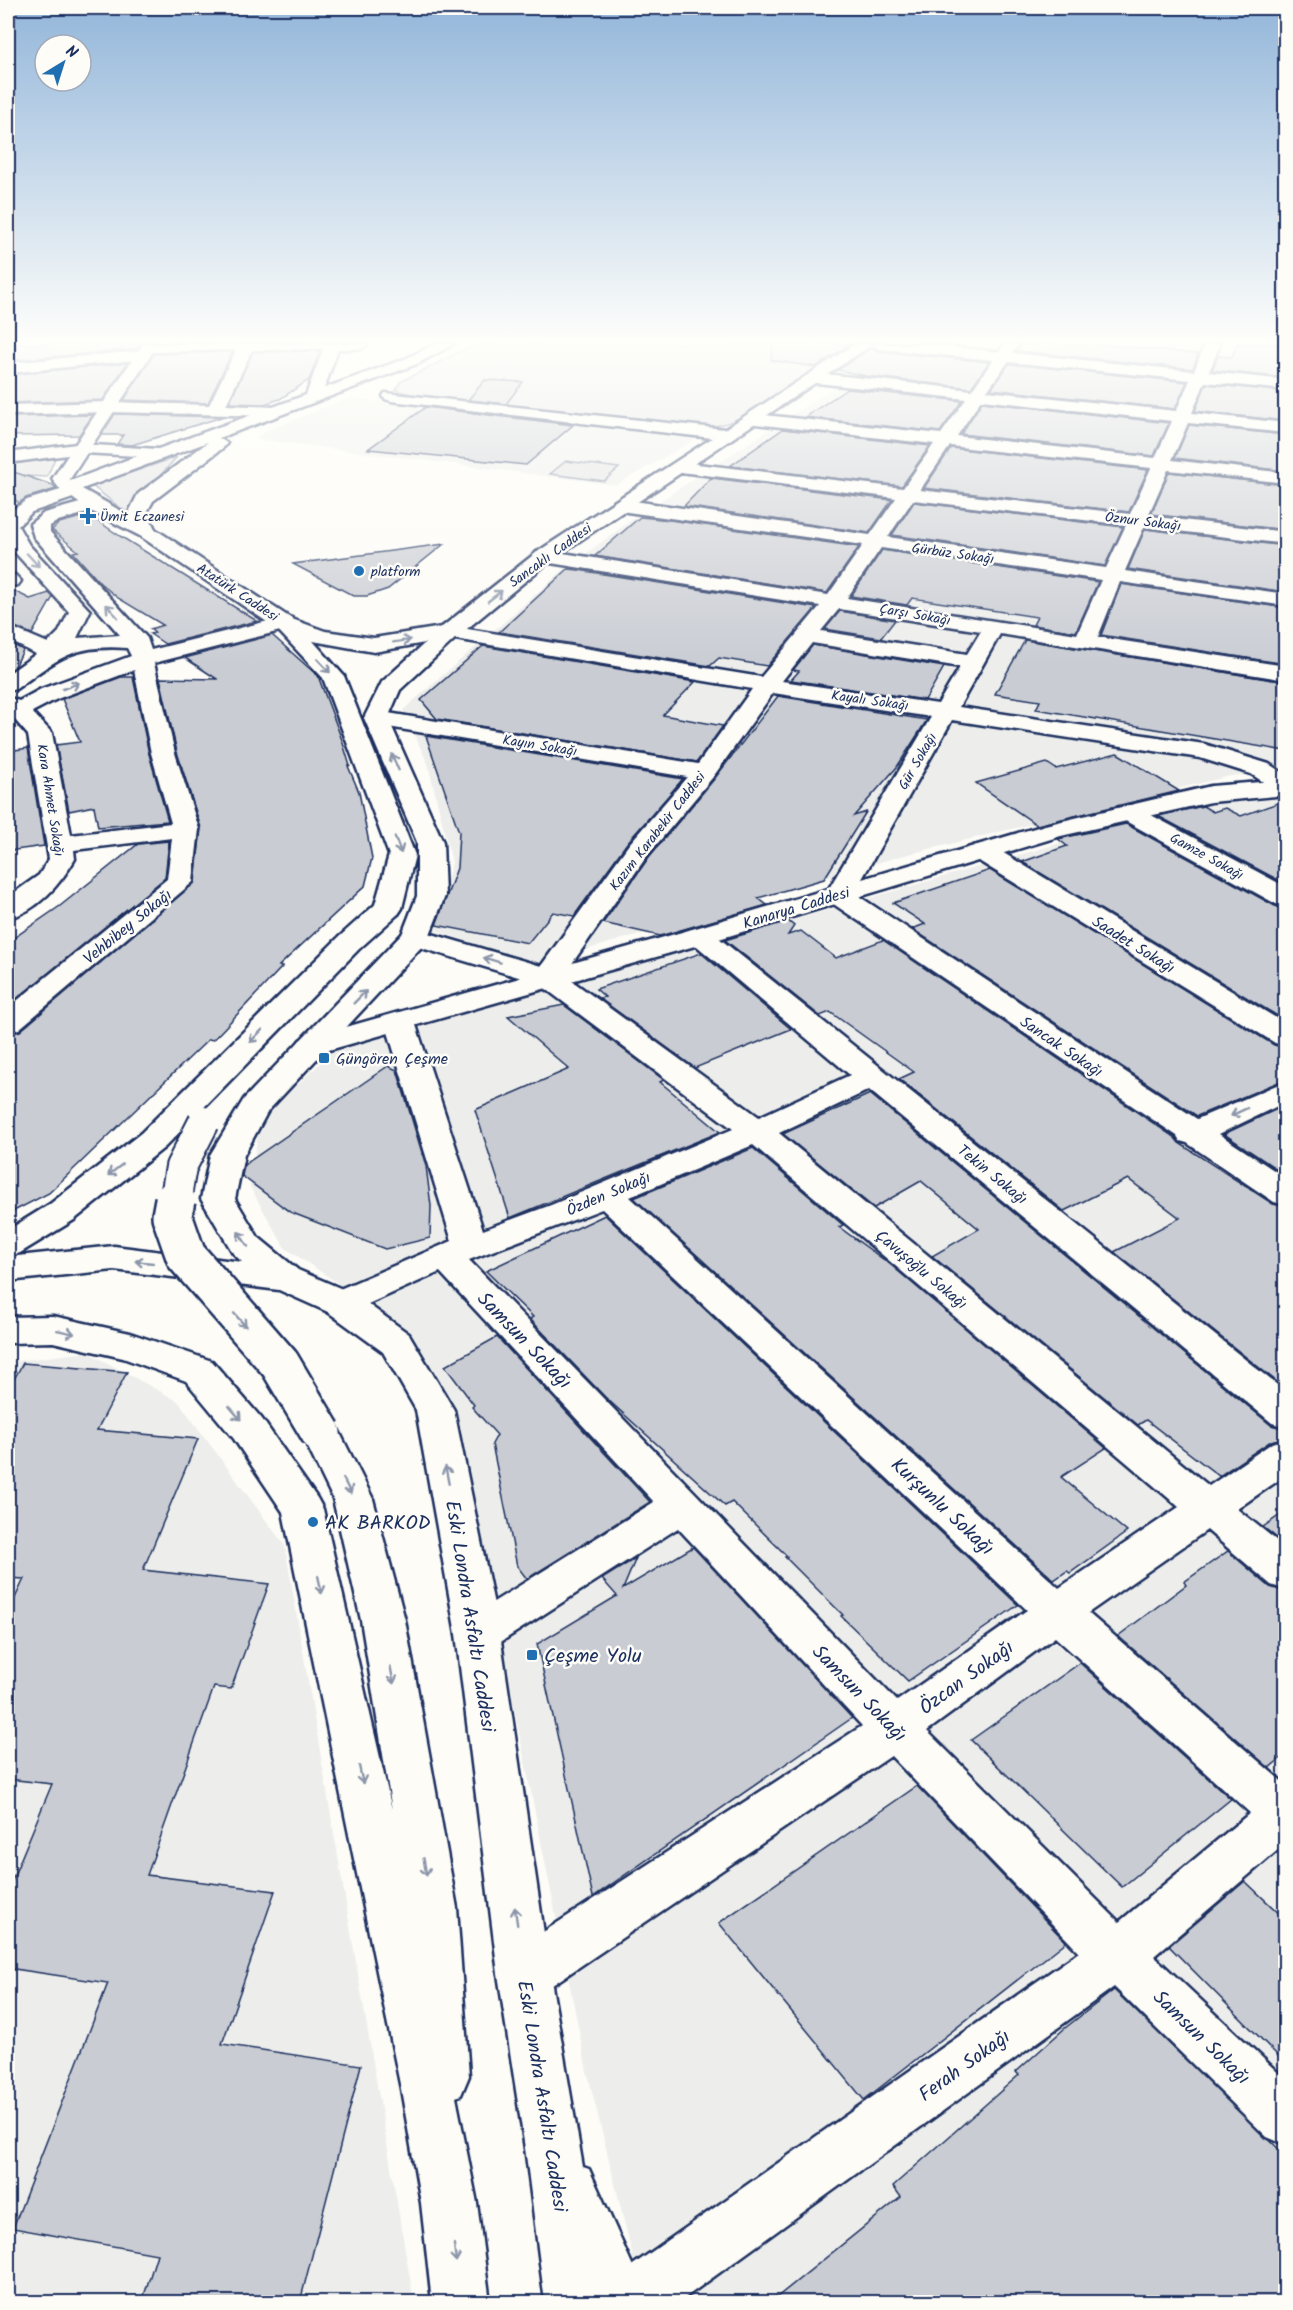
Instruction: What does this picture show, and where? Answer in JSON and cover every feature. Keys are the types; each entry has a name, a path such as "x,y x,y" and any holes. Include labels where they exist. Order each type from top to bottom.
{"street":[{"path":"8,458 55,452"},
{"path":"68,486 68,465 80,452"},
{"path":"8,504 168,452"},
{"path":"147,532 138,512 145,498 206,452"},
{"name":"Sancaklı Caddesi","path":"376,718 390,687 449,632 544,556 704,452"},
{"name":"Kazım Karabekir Caddesi","path":"548,977 638,849 704,772 766,685 835,600 938,452"},
{"path":"1052,452 1286,478"},
{"path":"1085,641 1166,452"},
{"name":"Öznur Sokağı","path":"680,467 1286,538"},
{"path":"39,478 68,486"},
{"path":"8,684 51,653 73,632 80,611 21,548 8,526 14,514 68,486"},
{"name":"Atatürk Caddesi","path":"68,486 94,505 147,532 284,623 333,676 402,855 388,908 369,947 204,1122 181,1167 172,1216 186,1256 280,1364 321,1433 353,1499 383,1620 432,1908 449,2203"},
{"path":"94,505 51,517 40,524 41,533 140,651"},
{"name":"Gürbüz Sokağı","path":"620,505 1286,600"},
{"name":"Çarşı Sokağı","path":"544,556 835,600 1286,673"},
{"path":"11,710 140,651 284,623 321,637 374,645 449,632"},
{"name":"Gür Sokağı","path":"839,895 994,627"},
{"path":"8,632 51,653 72,644 91,640 140,651"},
{"name":"Kayalı Sokağı","path":"449,632 766,685 1204,751 1260,769 1286,786"},
{"path":"805,635 973,662"},
{"name":"Vehbibey Sokağı","path":"8,1023 180,882 186,829 163,753 140,651"},
{"name":"Kara Ahmet Sokağı","path":"8,910 49,880 62,859 40,733 11,710"},
{"path":"285,1279 245,1245 218,1199 227,1155 255,1106 415,937 431,896 430,842 376,718"},
{"name":"Kayın Sokağı","path":"376,718 704,772"},
{"name":"Kanarya Caddesi","path":"311,1046 699,936 1054,830 1211,794 1286,786"},
{"name":"Gamze Sokağı","path":"1129,813 1286,898"},
{"path":"59,844 186,829"},
{"name":"Saadet Sokağı","path":"983,852 1286,1037"},
{"name":"Sancak Sokağı","path":"839,895 1192,1134 1286,1194"},
{"path":"8,1245 62,1212 153,1140 349,943 388,908"},
{"name":"Tekin Sokağı","path":"699,936 1286,1413"},
{"path":"415,937 548,977"},
{"name":"Çavuşoğlu Sokağı","path":"548,977 757,1131 1286,1573"},
{"name":"Samsun Sokağı","path":"400,1022 458,1252 681,1505 894,1729 1117,1955 1286,2118"},
{"name":"Özden Sokağı","path":"341,1303 458,1252 757,1131 873,1076"},
{"path":"1192,1134 1286,1090"},
{"name":"Kurşunlu Sokağı","path":"606,1194 1057,1612 1285,1813"},
{"name":"Eski Londra Asfaltı Caddesi","path":"8,1269 114,1258 285,1279 341,1303 396,1343 435,1410 477,1634 524,1974 554,2155 574,2302"},
{"path":"8,1330 53,1329 130,1346 199,1371 248,1429 303,1509 426,2078 449,2203 461,2302"},
{"name":"Özcan Sokağı","path":"524,1974 894,1729 1057,1612 1286,1454"},
{"path":"477,1634 681,1505"},
{"name":"Ferah Sokağı","path":"631,2302 1117,1955 1285,1813"},
{"path":"554,2155 620,2302"}],"shaded area":[{"path":"356,452 674,452 616,485"},
{"path":"735,452 1285,452 1285,772 1230,776 901,856 539,964 433,930 452,863 428,764 403,710 562,571 634,518"},
{"path":"177,457 144,493 131,516 92,486"},
{"path":"55,458 47,477 8,475 8,462"},
{"path":"566,461 619,468 604,481 550,474"},
{"path":"1285,795 1285,2302 644,2302 587,2071 462,1448 410,1331 285,1248 250,1187 260,1120 332,1052 1179,809"},
{"path":"87,1352 178,1401 285,1546 414,2302 8,2302 8,1362"}],"building":[{"path":"396,452 542,452 526,465"},
{"path":"750,452 926,452 902,486 730,466"},
{"path":"948,452 985,452 1148,470 1129,512 924,488"},
{"path":"1117,452 1156,452 1154,456"},
{"path":"1178,452 1286,452 1286,471 1175,458"},
{"path":"8,470 52,485 56,489 26,498 19,503 8,494"},
{"path":"1169,472 1286,485 1286,530 1151,514"},
{"path":"711,478 892,500 869,533 684,506"},
{"path":"914,502 1123,527 1105,566 892,535"},
{"path":"89,515 257,621 165,644 150,634 155,633 150,629 163,625 118,598 100,583 73,552 78,551 52,530 59,523"},
{"path":"640,517 859,547 827,593 595,556"},
{"path":"1145,529 1286,546 1286,592 1128,569"},
{"name":"platform","path":"444,544 388,589 367,596 354,596 293,564"},
{"path":"882,550 1098,582 1076,632 1033,625 1037,617 912,598 907,605 851,596"},
{"path":"568,569 816,608 767,666 719,658 710,666 499,632"},
{"path":"1121,584 1286,608 1286,664 1101,635"},
{"path":"8,588 30,599 49,593 53,597 32,634 8,624"},
{"path":"840,611 895,620 881,638 825,629"},
{"path":"272,635 318,676 342,740 350,766 348,766 359,792 372,858 365,886 279,966 282,967 213,1040 209,1039 49,1193 8,1214 8,1034 20,1031 195,882 201,828 177,752 160,678 217,679 185,658"},
{"path":"1025,640 1286,682 1286,751 1036,709 1040,701 995,694"},
{"path":"8,642 23,650 15,667 8,672"},
{"path":"813,645 944,667 925,700 791,680 799,671 793,670"},
{"path":"483,646 695,682 663,715 723,726 697,762 437,719 421,700"},
{"path":"121,677 133,677 149,754 168,821 98,827 94,806 69,811 56,745 80,742 62,699"},
{"path":"778,696 927,720 897,767 854,816 866,812 824,879 758,898 767,905 660,936 603,923 649,857 715,778"},
{"path":"426,736 683,779 627,843 574,916 553,912 528,943 436,925 457,868 459,832"},
{"path":"28,748 44,846 8,851 8,751"},
{"path":"1117,753 1179,791 1037,825 976,783 1047,763 1056,769"},
{"path":"1286,800 1286,884 1158,816 1203,806 1213,812 1225,808 1241,816"},
{"path":"1126,824 1275,906 1286,908 1286,1021 1022,862 1067,846 1058,839"},
{"path":"169,841 165,878 8,1006 8,942 60,906 138,844"},
{"path":"990,870 1274,1045 1286,1048 1286,1079 1197,1116 912,929 925,924 893,903"},
{"path":"788,921 794,926 788,935 801,931 836,958 883,940 1175,1138 1179,1143 1273,1204 1286,1207 1286,1389 1114,1252 1180,1218 1128,1179 1064,1211 899,1079 914,1072 830,1012 820,1016 725,940"},
{"path":"701,953 791,1029 695,1068 599,998 605,997 596,989"},
{"path":"564,1005 664,1080 660,1082 720,1132 510,1218 475,1110 569,1069 508,1016"},
{"path":"388,1066 397,1070 426,1166 431,1206 430,1238 385,1249 290,1212 242,1176 244,1165"},
{"path":"870,1094 1271,1425 1286,1429 1286,1437 1271,1441 1219,1476 1146,1420 1138,1425 932,1256 979,1229 921,1181 874,1208 783,1134"},
{"path":"1286,1105 1286,1175 1224,1134"},
{"path":"753,1148 843,1225 839,1227 891,1265 1106,1448 1061,1477 1127,1532 1070,1573 1067,1571 1054,1580 634,1198"},
{"path":"605,1215 1018,1605 908,1681 841,1616 843,1615 785,1557 787,1556 732,1502 725,1506 605,1397 530,1319 533,1317 486,1271"},
{"path":"497,1337 650,1502 527,1579 517,1566 492,1444 497,1435 472,1407 474,1405 445,1366"},
{"path":"23,1363 127,1372 97,1430 198,1439 143,1570 269,1584 231,1689 214,1687 147,1875 275,1891 222,2044 361,2065 300,2302 142,2302 157,2254 13,2228 108,1983 8,1968 8,1890 52,1784 8,1779 8,1613 24,1579 8,1578 8,1390"},
{"path":"1286,1511 1286,1545 1263,1527"},
{"path":"693,1547 852,1718 593,1897 537,1644 617,1596 602,1579 636,1558 623,1589"},
{"path":"1228,1551 1270,1587 1286,1592 1286,1754 1269,1768 1118,1636 1186,1585 1184,1582"},
{"path":"1080,1663 1231,1799 1122,1887 971,1740"},
{"path":"917,1786 1066,1942 864,2100 719,1923"},
{"path":"1245,1881 1286,1920 1286,2064 1169,1946"},
{"path":"1114,1990 1286,2156 1286,2302 771,2302 901,2197 893,2186 1019,2075 1016,2072 1065,2028"}],"place":[{"name":"Ümit Eczanesi","path":"88,516"},
{"name":"platform","path":"359,571"},
{"name":"Güngören Çeşme","path":"324,1058"},
{"name":"AK BARKOD","path":"313,1522"},
{"name":"Çeşme Yolu","path":"532,1655"}]}
